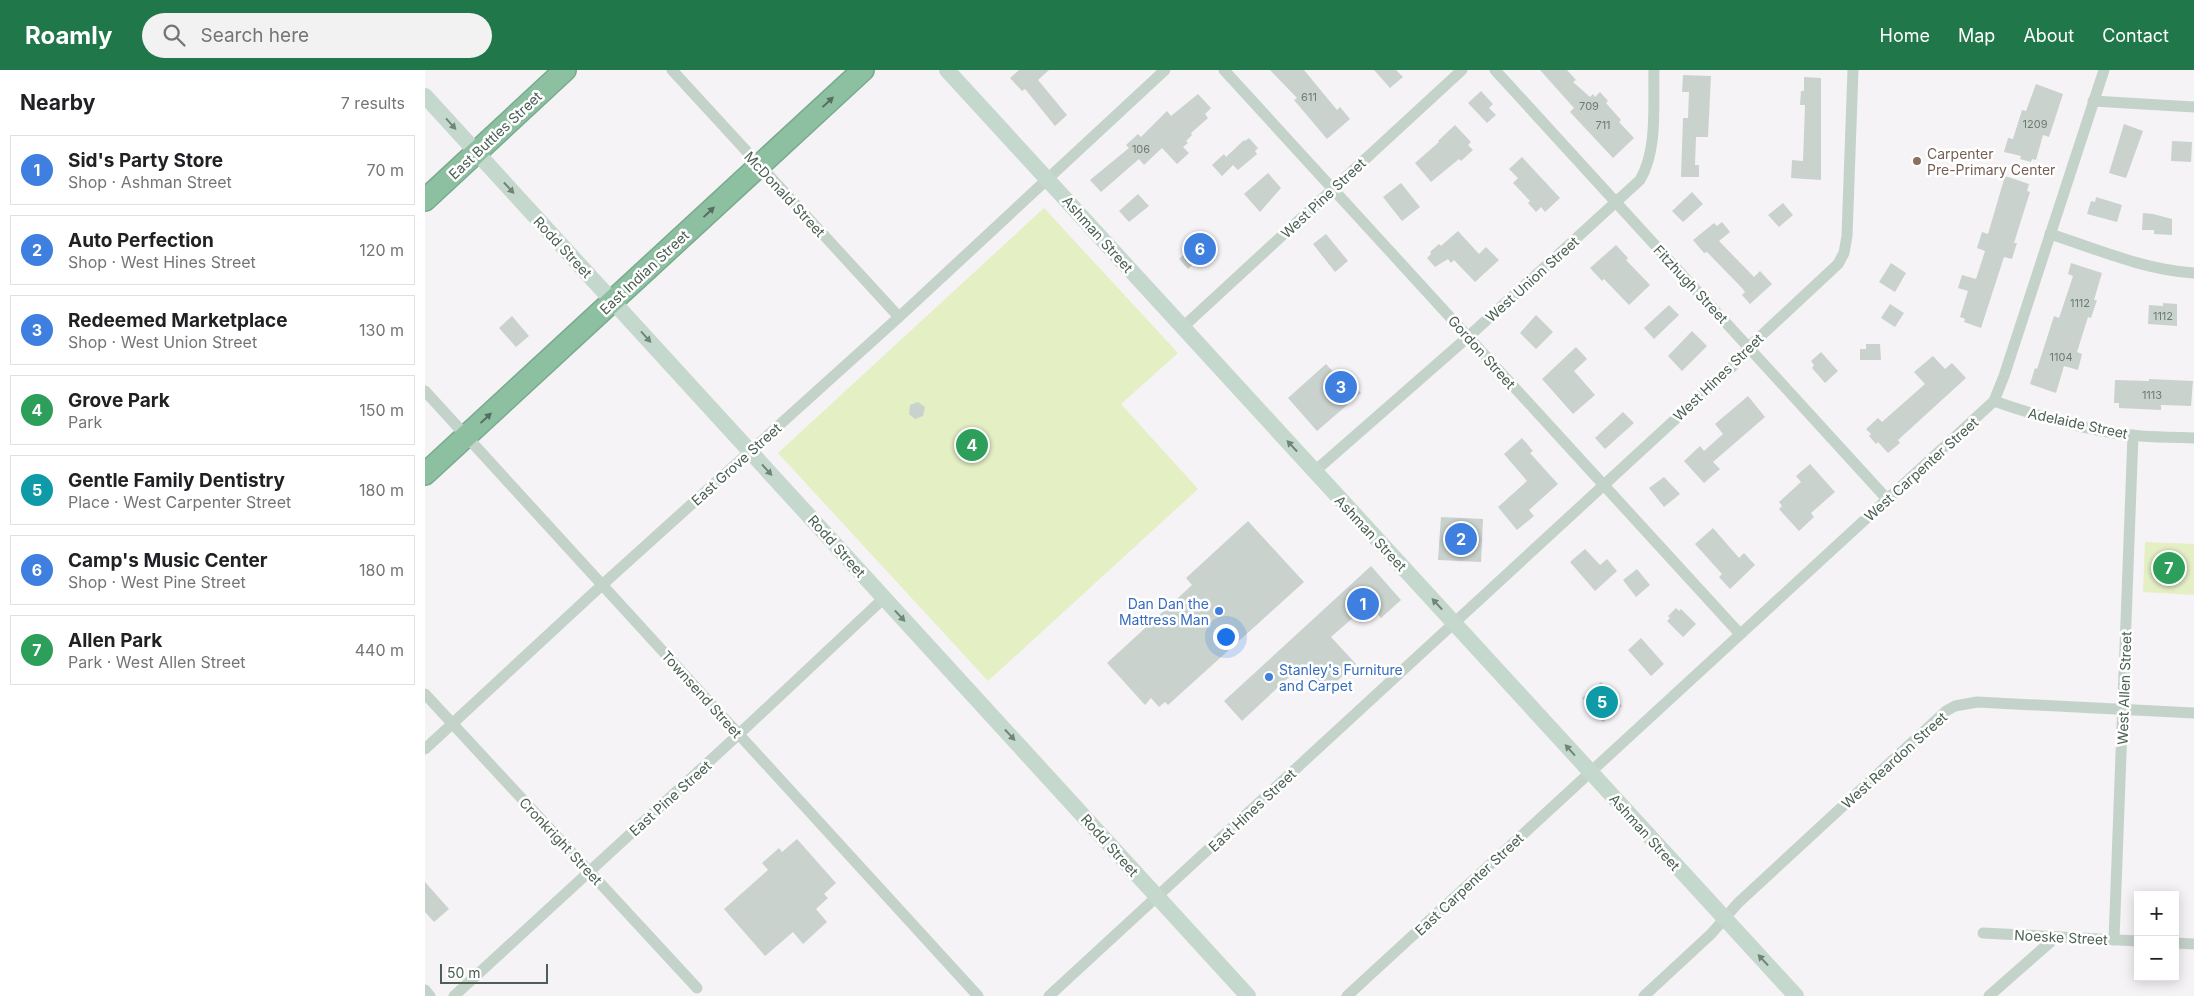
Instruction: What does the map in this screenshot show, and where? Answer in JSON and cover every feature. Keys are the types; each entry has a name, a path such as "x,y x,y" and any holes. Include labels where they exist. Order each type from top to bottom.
{"highway":[{"name":"East Buttles Street","path":"425,200 565,70"},
{"name":"East Indian Street","path":"425,474 863,70"}],"street":[{"name":"McDonald Street","path":"672,70 899,317"},
{"name":"Ashman Street","path":"947,70 1796,996"},
{"name":"East Grove Street","path":"425,749 602,585 899,317 1165,70"},
{"name":"Gordon Street","path":"1224,70 1740,634"},
{"name":"West Pine Street","path":"1183,327 1462,70"},
{"name":"Fitzhugh Street","path":"1495,70 1887,499"},
{"name":"West Union Street","path":"1315,471 1468,337 1640,180 1648,163 1651,149 1654,70"},
{"name":"West Hines Street","path":"1454,623 1732,367 1749,347 1829,273 1844,253 1847,236 1853,70"},
{"name":"West Carpenter Street","path":"1590,772 1993,401 2004,376 2104,70"},
{"name":"Rodd Street","path":"425,96 1248,996"},
{"path":"2093,101 2194,107"},
{"path":"2050,234 2141,264 2161,269 2194,272"},
{"name":"Townsend Street","path":"425,391 978,996"},
{"name":"Adelaide Street","path":"1993,401 2088,428 2133,435 2194,438"},
{"name":"West Allen Street","path":"2114,940 2133,435"},
{"name":"East Pine Street","path":"454,996 884,598"},
{"name":"East Hines Street","path":"1049,996 1454,623"},
{"name":"Cronkright Street","path":"425,694 697,988"},
{"name":"West Reardon Street","path":"1644,996 1711,934 1738,903 1946,711 1955,706 1977,702 2194,713"},
{"name":"East Carpenter Street","path":"1347,996 1590,772"},
{"name":"Noeske Street","path":"1983,933 2134,941"},
{"path":"1989,996 2056,937"},
{"path":"2179,943 2194,944"},
{"path":"425,990 430,996"}],"green space":[{"path":"1044,208 1178,353 1121,404 1198,489 988,681 778,453"},
{"path":"2145,542 2194,544 2194,595 2143,592"}],"building":[{"path":"1019,70 1049,70 1038,80 1067,115 1055,126 1025,89 1022,91 1010,78"},
{"path":"1270,70 1304,70 1337,110 1340,107 1350,119 1327,139 1294,100 1297,98"},
{"path":"1374,70 1396,70 1403,77 1390,88"},
{"path":"1540,70 1567,70 1576,80 1573,82 1590,97 1593,94 1595,97 1600,92 1608,101 1606,103 1621,120 1619,122 1634,138 1613,158 1570,112 1574,108"},
{"path":"1683,75 1711,76 1708,137 1696,137 1695,165 1699,165 1699,177 1681,177 1683,118 1688,118 1689,92 1682,92"},
{"path":"1804,77 1821,78 1821,180 1791,178 1792,160 1803,161 1805,105 1800,105 1801,91 1804,91"},
{"path":"2036,84 2063,94 2049,137 2043,135 2036,160 2032,159 2031,162 2020,159 2021,156 2004,152 2008,138 2013,139 2022,110 2026,111"},
{"path":"1481,91 1493,104 1489,108 1496,115 1487,123 1468,103"},
{"path":"1198,94 1211,108 1205,114 1208,118 1191,133 1192,135 1186,141 1188,143 1183,147 1189,153 1177,164 1162,148 1144,165 1139,159 1101,192 1090,180 1129,148 1126,145 1138,134 1141,137 1167,111 1171,116"},
{"path":"2124,124 2143,131 2126,178 2109,173"},
{"path":"1455,125 1471,142 1468,145 1473,150 1431,182 1415,163"},
{"path":"1249,138 1258,148 1255,151 1257,154 1238,170 1233,165 1222,176 1212,165 1224,154 1226,157 1244,140"},
{"path":"2172,141 2192,142 2191,162 2171,161"},
{"path":"1522,157 1560,198 1545,212 1541,207 1536,212 1528,203 1530,201 1513,183 1518,178 1509,169"},
{"path":"1268,173 1281,188 1260,212 1244,194"},
{"path":"2005,176 2029,184 2027,191 2030,192 2014,243 2017,243 2012,259 2004,257 1981,328 1964,322 1965,319 1960,317 1968,291 1958,288 1962,275 1976,279 1985,251 1977,248 1982,232 1988,234"},
{"path":"1401,183 1420,207 1402,221 1383,197"},
{"path":"1692,192 1703,204 1683,222 1672,211"},
{"path":"1138,194 1149,206 1129,222 1119,211"},
{"path":"2096,197 2122,205 2117,222 2087,214 2091,201 2095,202"},
{"path":"1783,203 1793,215 1779,227 1768,215"},
{"path":"2143,213 2172,219 2172,235 2154,234 2154,230 2142,230"},
{"path":"1722,222 1730,232 1719,241 1754,277 1760,271 1772,284 1750,304 1742,295 1745,292 1742,288 1707,252 1704,253 1693,240 1714,223 1717,226"},
{"path":"1458,231 1479,254 1486,247 1499,260 1475,282 1454,260 1451,263 1448,259 1435,267 1427,258 1431,254 1430,252 1439,244 1441,246"},
{"path":"1199,232 1216,251 1199,267 1195,262 1188,269 1179,259 1187,251 1183,247"},
{"path":"1326,234 1348,261 1335,272 1313,244"},
{"path":"1616,245 1628,258 1626,260 1650,285 1629,305 1604,279 1602,281 1590,268"},
{"path":"1891,263 1906,273 1895,292 1879,282"},
{"path":"2071,263 2102,273 2094,300 2097,300 2091,318 2088,317 2077,352 2082,354 2078,370 2064,366 2056,393 2030,384 2035,368 2037,369 2054,316 2059,318 2073,276 2068,274"},
{"path":"2163,303 2177,304 2177,326 2148,324 2149,305 2163,306"},
{"path":"1890,304 1904,313 1895,327 1881,318"},
{"path":"1669,305 1679,315 1654,339 1644,328"},
{"path":"1536,315 1553,332 1536,349 1520,333"},
{"path":"512,316 529,336 516,347 499,328"},
{"path":"1692,331 1707,346 1682,371 1668,356"},
{"path":"1866,344 1880,344 1881,360 1860,360 1860,349 1866,349"},
{"path":"1576,347 1587,359 1574,371 1595,395 1573,414 1542,379"},
{"path":"1821,352 1838,371 1825,383 1812,368 1814,365 1811,361"},
{"path":"1933,356 1945,369 1952,363 1966,378 1898,440 1900,443 1888,453 1878,442 1876,444 1866,429 1878,418 1882,422 1925,384 1914,372"},
{"path":"1326,364 1336,375 1341,371 1361,393 1317,431 1288,398"},
{"path":"2149,379 2193,381 2191,406 2161,405 2161,410 2119,408 2119,403 2114,403 2115,380 2149,381"},
{"path":"1748,396 1765,417 1713,462 1720,469 1704,483 1684,461 1700,446 1704,451 1723,434 1715,424"},
{"path":"918,402 925,407 923,416 915,419 909,414 910,405"},
{"path":"1623,412 1634,423 1605,449 1595,438"},
{"path":"1522,438 1533,451 1530,453 1558,484 1529,510 1534,516 1517,530 1498,507 1527,481 1504,454"},
{"path":"1810,464 1835,492 1811,513 1814,517 1799,531 1779,509 1782,506 1779,502 1801,482 1796,476"},
{"path":"1664,477 1680,494 1664,507 1649,488"},
{"path":"1441,517 1483,519 1481,562 1438,560"},
{"name":"Dan Dan the Mattress Man","path":"1248,521 1304,582 1168,705 1165,702 1159,707 1151,698 1145,705 1107,663 1192,585 1186,578"},
{"path":"1713,528 1739,558 1744,553 1755,565 1730,589 1719,577 1722,574 1695,544"},
{"path":"1585,549 1600,565 1607,559 1617,571 1595,591 1570,562"},
{"name":"Stanley's Furniture and Carpet","path":"1371,566 1401,600 1381,618 1374,610 1360,623 1355,616 1331,637 1356,664 1327,690 1303,664 1242,721 1224,701"},
{"path":"1637,569 1650,585 1636,597 1623,580"},
{"path":"1676,608 1679,611 1681,609 1696,624 1683,637 1667,621 1670,618 1668,616"},
{"path":"1641,638 1664,664 1651,676 1628,650"},
{"path":"1601,682 1622,706 1603,722 1582,698"},
{"path":"797,839 836,883 824,894 828,898 816,909 827,922 803,944 793,932 765,956 724,909 768,870 762,863 779,848 782,852"},
{"path":"425,882 449,909 434,922 425,912"}],"place":[{"name":"Carpenter Pre-Primary Center","path":"1917,161"},
{"name":"Camp's Music Center","path":"1200,249"},
{"name":"Redeemed Marketplace","path":"1341,387"},
{"name":"Grove Park","path":"972,445"},
{"name":"Auto Perfection","path":"1461,539"},
{"name":"Allen Park","path":"2169,568"},
{"name":"Sid's Party Store","path":"1363,604"},
{"name":"Dan Dan the Mattress Man","path":"1219,611"},
{"name":"Stanley's Furniture and Carpet","path":"1269,677"},
{"name":"Gentle Family Dentistry","path":"1602,702"}]}
